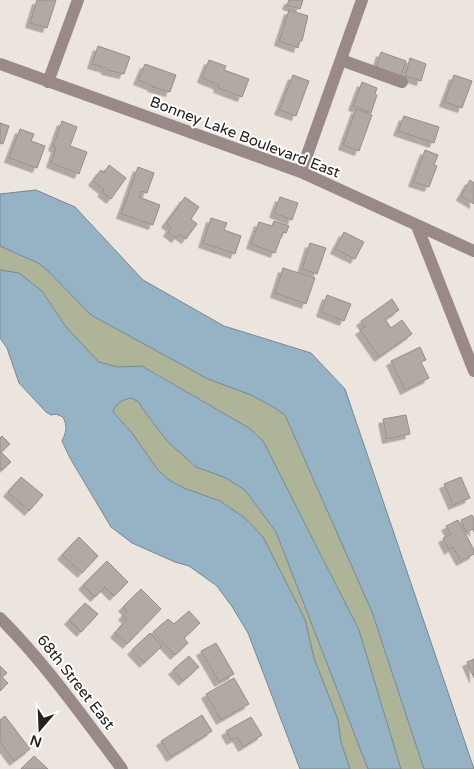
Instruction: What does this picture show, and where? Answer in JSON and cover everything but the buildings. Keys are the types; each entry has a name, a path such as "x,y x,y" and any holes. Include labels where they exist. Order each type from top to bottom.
{"street":[{"path":"48,82 78,0"},
{"path":"301,172 362,0"},
{"path":"340,60 402,82"},
{"name":"Bonney Lake Boulevard East","path":"0,64 301,172 474,251"},
{"path":"418,226 474,371"},
{"name":"68th Street East","path":"0,618 50,674 122,769"}],"green space":[{"path":"0,246 38,263 46,269 91,315 208,379 251,395 285,415 372,612 424,769 401,769 359,630 263,441 249,428 143,366 118,367 99,362 66,327 42,291 19,273 0,270"},
{"path":"131,398 139,402 168,442 196,467 226,478 245,490 276,532 368,769 350,769 341,742 338,720 314,658 305,619 263,537 245,518 220,501 184,488 169,480 158,470 132,433 113,412 120,402"}],"water":[{"path":"36,190 75,207 143,280 224,326 311,353 345,389 474,769 424,769 372,612 285,415 251,395 208,379 91,315 46,269 38,263 0,246 0,194"},
{"path":"0,270 19,273 42,291 66,327 99,362 118,367 142,366 249,428 263,441 359,630 401,769 368,769 276,532 245,490 226,478 196,467 168,442 139,402 131,398 122,401 113,412 132,433 158,470 169,480 184,488 220,501 245,518 263,537 305,619 314,658 338,720 341,742 350,769 300,769 248,633 217,586 189,566 175,562 132,543 111,527 62,441 66,429 63,417 46,412 19,383 7,348 0,338"}]}
